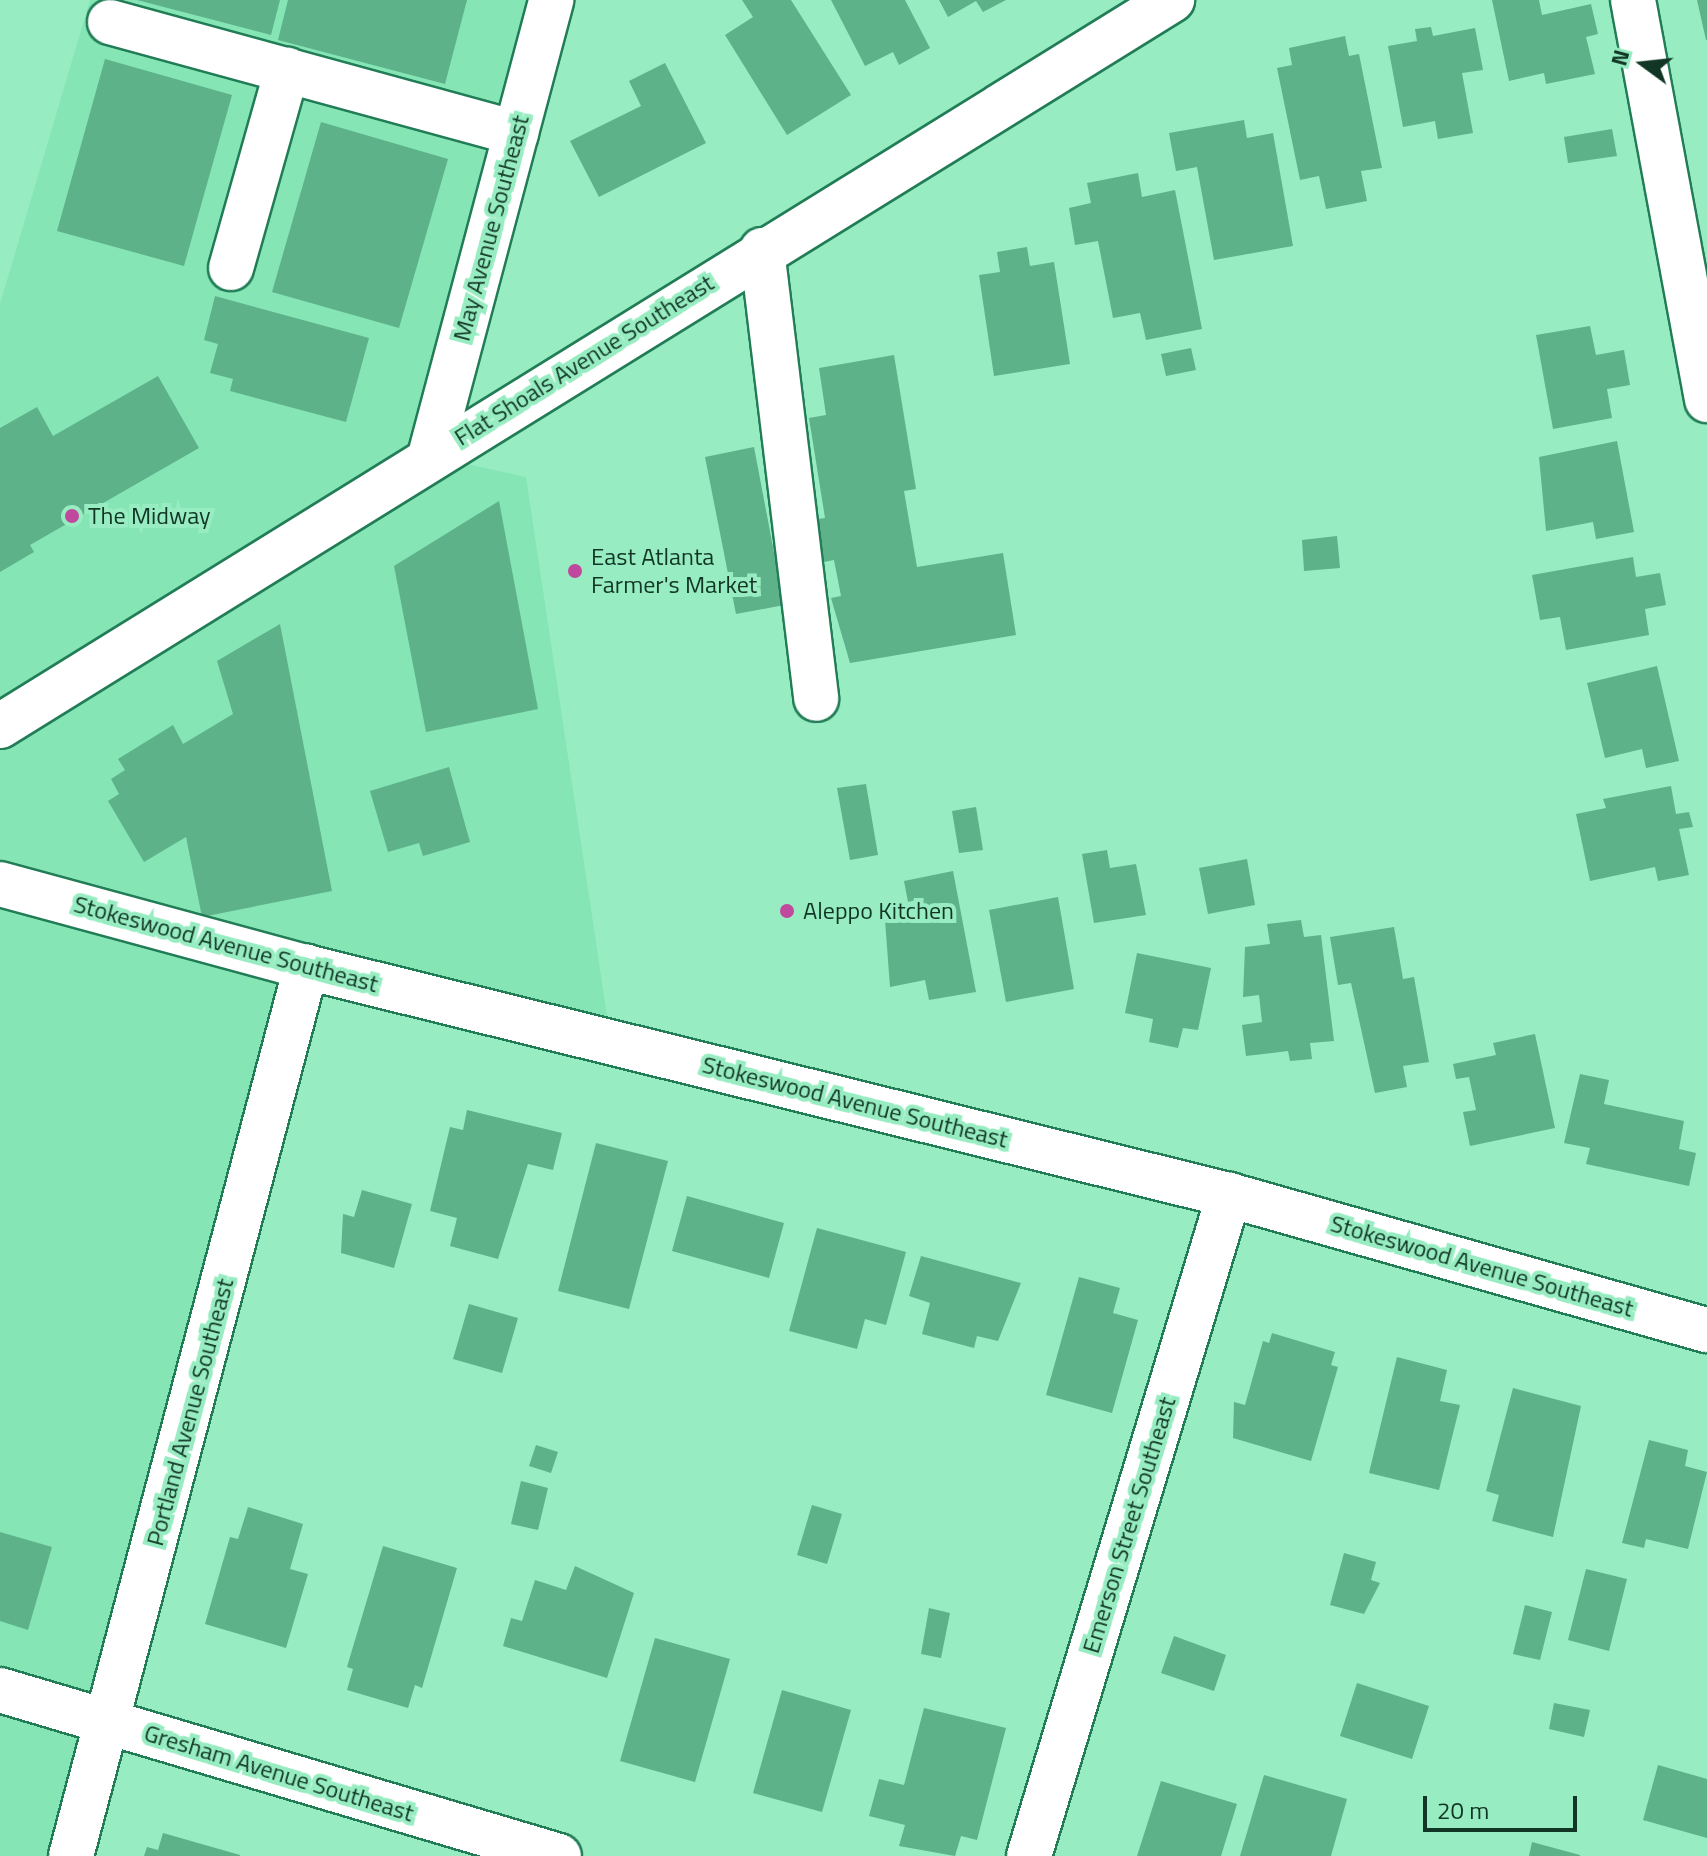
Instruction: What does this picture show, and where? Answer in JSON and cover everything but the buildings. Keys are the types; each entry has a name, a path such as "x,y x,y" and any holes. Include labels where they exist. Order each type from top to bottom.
{"street":[{"name":"May Avenue Southeast","path":"430,456 551,0"},
{"name":"Flat Shoals Avenue Southeast","path":"0,726 762,250 1172,0"},
{"path":"1633,0 1707,400"},
{"path":"110,22 516,133"},
{"path":"231,268 287,70"},
{"path":"762,250 816,699"},
{"name":"Stokeswood Avenue Southeast","path":"0,884 306,967 1229,1195 1707,1330"},
{"name":"Portland Avenue Southeast","path":"71,1856 109,1722 306,967"},
{"name":"Emerson Street Southeast","path":"1029,1856 1229,1195"},
{"name":"Gresham Avenue Southeast","path":"0,1690 559,1856"}],"shaded area":[{"path":"90,0 551,0 431,456 526,477 611,1042 306,968 67,1856 0,1856 0,304"}],"place":[{"name":"The Midway","path":"72,516"},
{"name":"East Atlanta Farmer's Market","path":"575,571"},
{"name":"Aleppo Kitchen","path":"787,911"}]}
